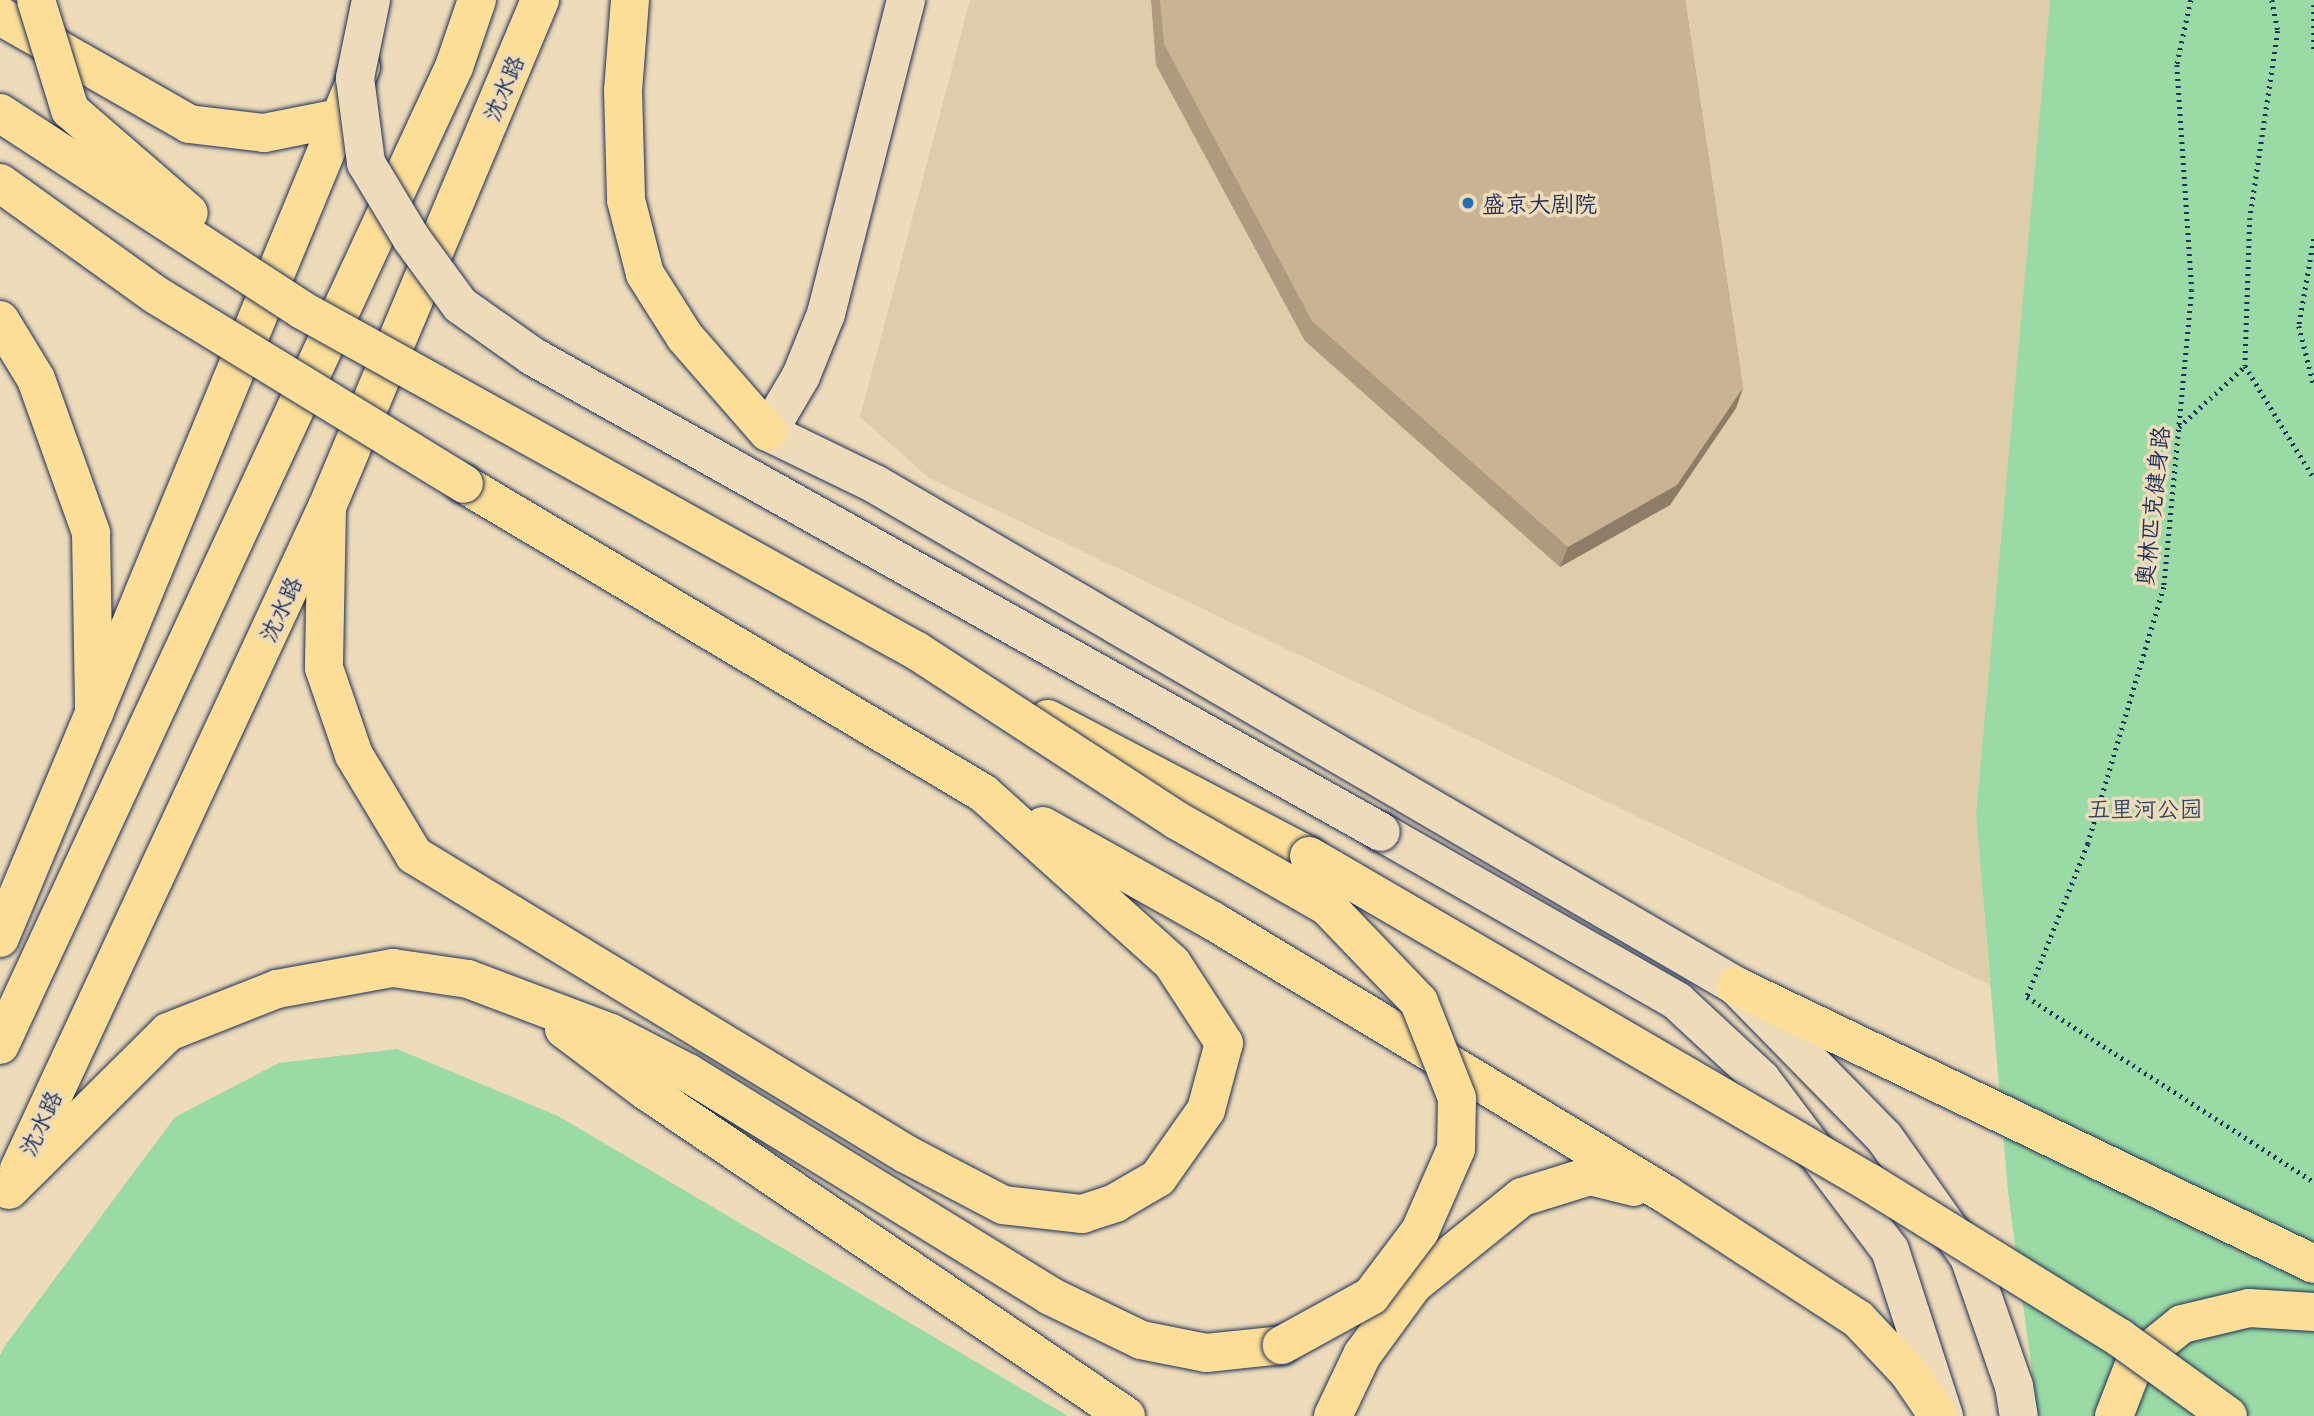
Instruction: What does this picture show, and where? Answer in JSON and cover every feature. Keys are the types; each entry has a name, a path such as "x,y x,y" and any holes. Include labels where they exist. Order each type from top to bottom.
{"highway":[{"path":"36,0 70,110 302,310"},
{"path":"0,938 388,0"},
{"path":"0,1045 454,67 477,0"},
{"name":"沈水路","path":"5,1199 327,508 540,0"},
{"path":"630,0 623,90 626,200 645,274 685,337 768,432"},
{"path":"0,16 189,124 264,134 340,118"},
{"path":"0,113 302,310 917,651 1310,856 1881,1190 2120,1338 2228,1416"},
{"path":"0,183 156,295 464,484 983,793 1213,921 1667,1195 1858,1318 1909,1372 1938,1416"},
{"path":"0,320 36,379 92,533 93,713"},
{"path":"327,508 324,668 354,755 414,855 906,1154 1003,1205 1082,1214 1115,1203 1158,1178 1206,1110 1224,1043 1172,963 983,793"},
{"path":"5,1199 168,1032 277,989 393,968 468,979 611,1033 688,1073 1050,1296 1142,1340 1206,1353 1282,1345 1371,1296 1420,1231 1456,1149 1457,1098 1419,1002 1327,906 1176,820 917,651"},
{"path":"1736,986 2314,1264"},
{"path":"532,1004 645,1090 1126,1416"},
{"path":"1333,1416 1362,1355 1413,1285 1522,1196 1590,1176 1667,1195"},
{"path":"2115,1416 2135,1362 2182,1324 2249,1308 2314,1312"}],"main road":[{"path":"371,0 355,78 366,163 411,238 460,305 532,356 1677,1001 1761,1079 1890,1250 1944,1416"},
{"path":"906,0 826,314 801,376 768,432 875,484 1736,986 1884,1137 1969,1257 2014,1386 2019,1416"}],"path":[{"name":"奥林匹克健身路","path":"2191,0 2177,65 2192,290 2164,587 2088,844 2027,997 2314,1182"},
{"path":"2272,0 2278,31 2250,218 2245,366 2314,478"},
{"path":"2314,5 2314,53"},
{"path":"2314,239 2299,326 2314,386"},
{"path":"2179,428 2245,366"}],"shaded area":[{"path":"970,0 2050,0 1976,812 1990,985 929,478 860,417"}],"green space":[{"name":"五里河公园","path":"2050,0 2314,0 2314,1416 2038,1416 2008,1192 1976,813"},
{"path":"397,1049 558,1116 1068,1416 0,1416 0,1355 4,1347 175,1117 279,1063"}],"building":[{"name":"盛京大剧院","path":"1160,0 1685,0 1743,388 1677,485 1568,547 1312,321 1164,44"}],"place":[{"name":"盛京大剧院","path":"1468,203"}]}
